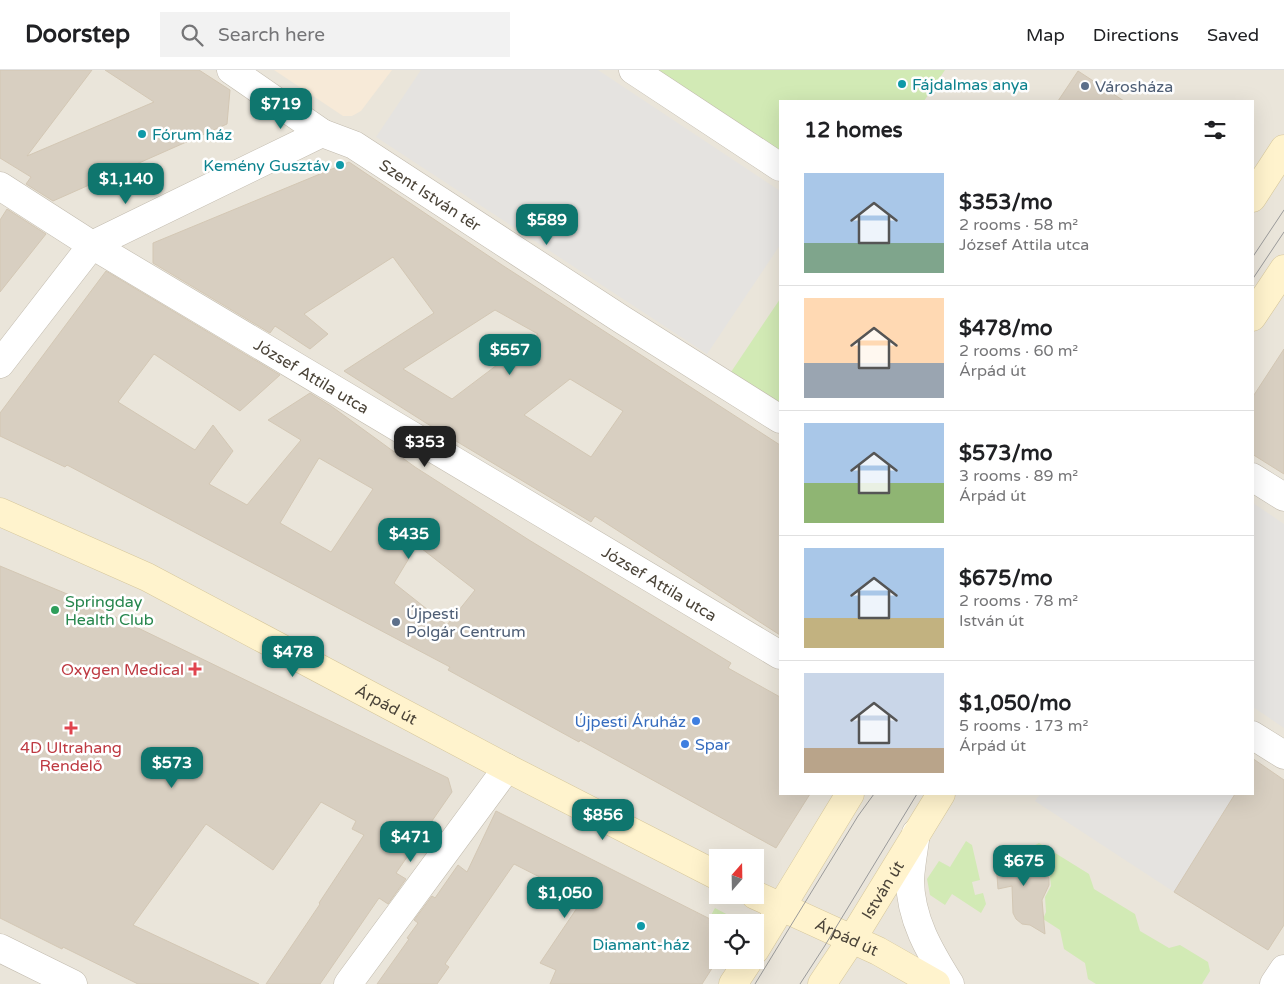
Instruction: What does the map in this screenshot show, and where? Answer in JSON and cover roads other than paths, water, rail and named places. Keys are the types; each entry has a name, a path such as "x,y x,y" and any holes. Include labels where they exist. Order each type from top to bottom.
{"main road":[{"path":"1254,195 1284,149"},
{"path":"1254,314 1284,269"},
{"name":"Árpád út","path":"0,512 156,582 508,768 709,871"},
{"path":"764,936 849,795"},
{"name":"István út","path":"822,984 852,939 940,795"},
{"name":"Árpád út","path":"764,899 852,939 904,965 936,984"},
{"path":"733,984 742,969"}],"street":[{"name":"Szent István tér","path":"231,70 322,133 354,145 621,319 779,418"},
{"path":"633,70 779,166"},
{"path":"0,364 92,245 322,133"},
{"name":"József Attila utca","path":"0,186 92,245 779,654"},
{"path":"1254,478 1284,497"},
{"path":"1254,736 1284,755"},
{"path":"348,984 508,768"},
{"path":"916,833 910,879 913,906 922,934 932,956 950,984"},
{"path":"0,948 73,984"}],"tram line":[{"path":"1254,255 1284,210"},
{"path":"1254,277 1284,232"},
{"path":"755,984 858,816 873,795"},
{"path":"800,984 916,795"}],"place":[{"name":"Fájdalmas anya","path":"902,84"},
{"name":"Városháza","path":"1085,86"},
{"name":"Fórum ház","path":"142,134"},
{"name":"Kemény Gusztáv","path":"340,165"},
{"name":"Springday Health Club","path":"55,610"},
{"name":"Újpesti Polgár Centrum","path":"396,622"},
{"name":"Oxygen Medical","path":"195,669"},
{"name":"Újpesti Áruház","path":"696,721"},
{"name":"4D Ultrahang Rendelő","path":"71,728"},
{"name":"Spar","path":"685,744"},
{"name":"Diamant-ház","path":"641,926"}]}
